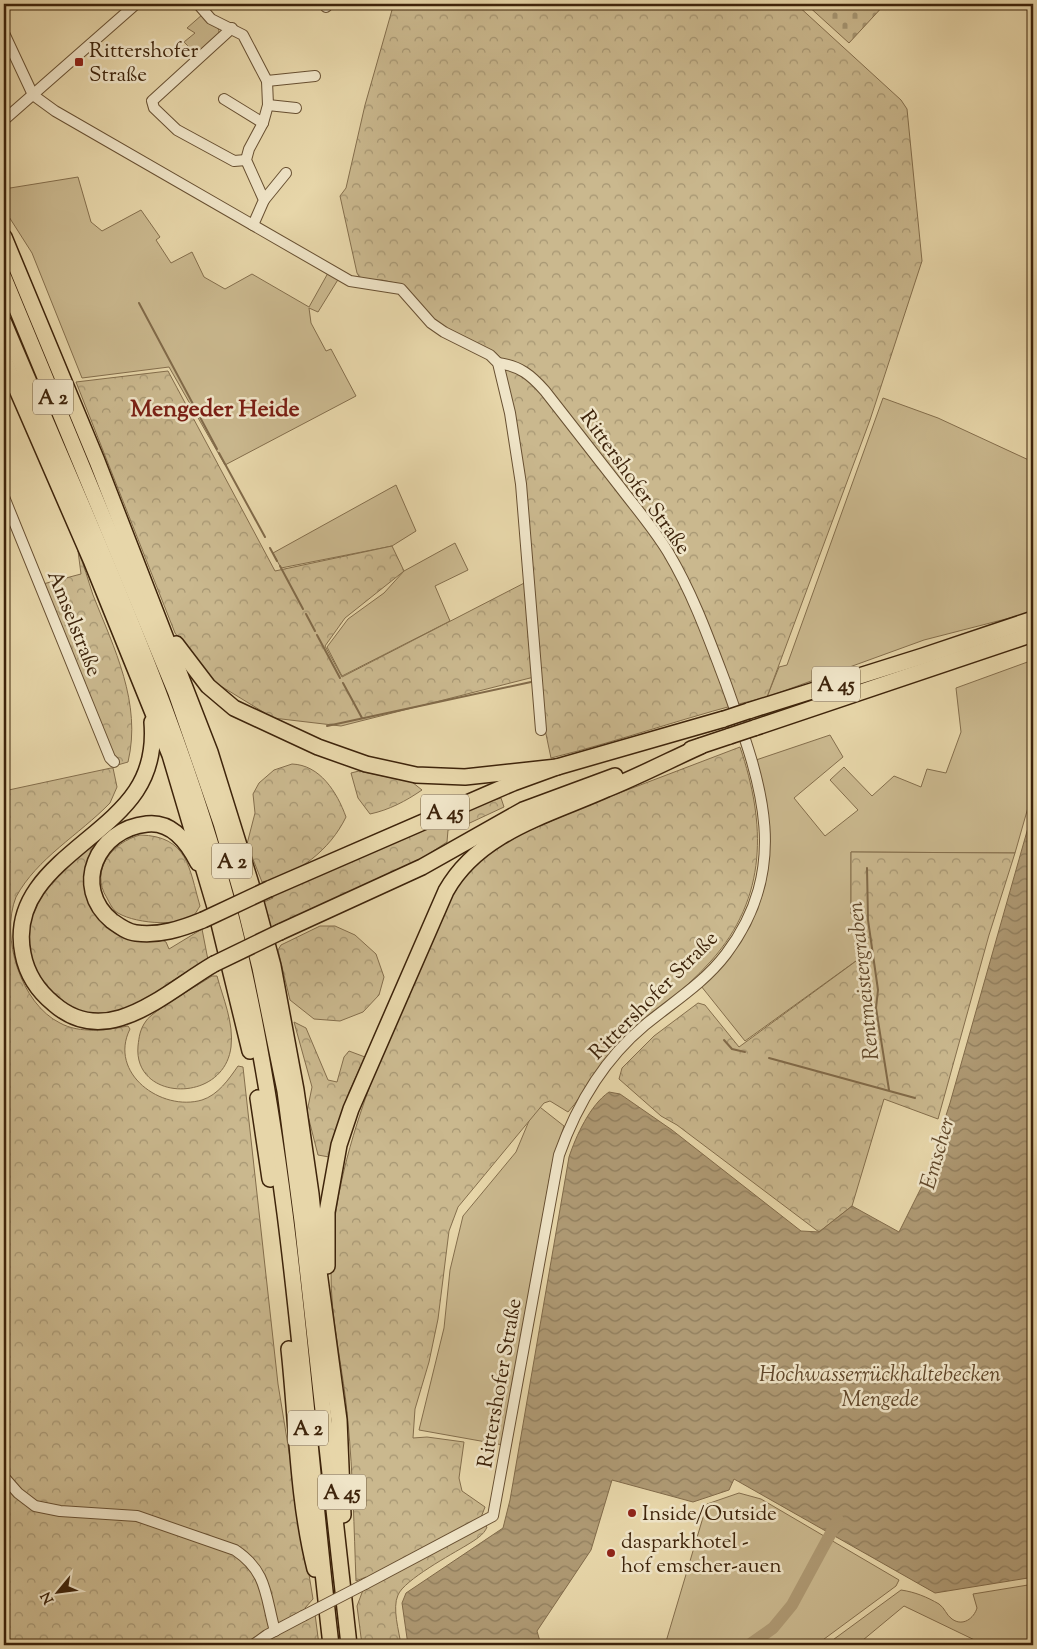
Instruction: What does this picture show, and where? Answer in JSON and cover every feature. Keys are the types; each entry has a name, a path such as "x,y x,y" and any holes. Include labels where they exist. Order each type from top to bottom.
{"highway":[{"path":"4,238 144,579 216,769 251,884 273,966 296,1090 325,1306"},
{"name":"A 2","path":"4,278 176,693 218,813 242,895 262,977 285,1091 301,1212 349,1645"},
{"name":"A 2","path":"4,323 170,724 206,828 245,973 276,1147 331,1638"},
{"path":"4,360 88,552 139,675 181,787 215,907 242,1017 259,1102 290,1361 307,1533 331,1638"},
{"path":"144,579 166,627 196,673 220,698 261,721 342,757 388,770 416,775 465,777 558,767"},
{"name":"A 45","path":"215,907 194,853 179,834 169,828 151,824 133,826 112,836 101,850 94,866 95,897 102,911 118,925 136,933 159,934 203,920 513,783 558,767 724,719 1033,619"},
{"name":"A 45","path":"151,710 153,744 144,777 120,811 50,872 36,889 22,924 24,959 32,980 50,1001 66,1013 93,1020 110,1020 138,1012 214,964 422,867 523,810 701,746 1033,634"},
{"path":"325,1306 327,1212 339,1145 362,1083 452,879 469,859 500,836 701,746"},
{"name":"A 45","path":"325,1306 339,1420 344,1518 340,1564"}],"street":[{"path":"4,120 136,4"},
{"path":"198,4 211,19 243,35 267,81 268,105 263,123 249,148 246,160 264,200"},
{"path":"232,28 154,98 153,105 167,122 177,130 234,160 246,160"},
{"name":"Rittershofer Straße","path":"4,33 33,95 55,111 350,281 401,289 431,323 444,332 490,354 498,363 512,365 524,371 545,391 654,530 680,573 701,618 757,777 764,813 765,853 750,910 728,952 695,986 645,1025 611,1057 588,1091 569,1127 559,1154 494,1516 303,1616 253,1645"},
{"path":"267,81 315,76"},
{"path":"224,99 263,123"},
{"path":"268,105 296,108"},
{"path":"252,225 264,200 286,173"},
{"path":"498,363 510,413 521,484 541,730"},
{"name":"Amselstraße","path":"4,496 110,758 114,762"},
{"path":"4,1477 18,1493 35,1506 60,1511 137,1516 235,1550 249,1559 262,1579 275,1631"}],"green space":[{"path":"396,4 796,4 901,100 907,109 922,261 870,420 767,697 551,758 534,677 341,726 273,718 211,680 175,633 76,382 168,371 275,571 392,546 404,571 345,618 325,646 342,677 532,579 513,418 499,356 440,326 404,285 382,280 361,280 357,273 340,196 346,188 365,105 392,10"},
{"path":"806,4 885,4 849,43"},
{"path":"203,14 216,25 219,34 197,55 184,42 195,33 187,28"},
{"path":"78,177 91,222 102,231 141,210 160,237 156,240 171,263 192,252 204,277 225,289 252,274 309,307 328,273 339,278 318,312 309,308 311,323 326,351 331,349 356,396 225,465 169,367 82,378 32,253 4,209 4,189"},
{"path":"883,398 938,418 1033,462 1033,612 924,640 767,697 779,667 787,665"},
{"path":"396,485 416,531 392,546 281,568 273,553"},
{"path":"455,543 468,570 435,586 450,621 342,676 327,647 348,619 384,593 404,571"},
{"path":"78,551 124,676 129,697 131,740 128,762 114,766 43,584 81,574"},
{"path":"1033,660 1033,790 1015,853 851,852 851,913 867,953 745,1041 701,986 725,960 744,935 757,909 765,882 769,855 768,826 764,794 756,760 830,735 843,757 794,798 825,836 858,810 830,780 844,767 872,796 894,776 921,787 927,769 946,773 961,732 956,688"},
{"path":"740,747 749,776 754,804 757,859 752,885 743,911 730,937 700,973 608,1055 568,1112 550,1101 544,1103 458,1207 449,1231 438,1319 429,1362 415,1409 413,1438 427,1437 464,1442 459,1478 462,1491 485,1507 480,1520 487,1527 476,1539 429,1568 402,1589 396,1600 401,1645 362,1645 357,1606 363,1590 370,1587 366,1577 356,1581 350,1442 335,1326 331,1269 335,1221 344,1172 357,1123 393,1027 454,890 468,871 490,851 528,831 593,803"},
{"path":"292,764 311,769 319,775 338,798 346,817 331,840 312,859 288,874 262,882 247,844 255,813 253,794 259,783 274,770"},
{"path":"113,768 117,787 110,803 35,870 16,897 12,913 11,931 17,968 34,1001 46,1014 60,1023 85,1030 103,1030 128,1026 130,1029 125,1045 126,1060 132,1074 142,1086 155,1094 170,1100 186,1102 202,1100 218,1090 238,1066 243,1067 278,1384 313,1599 305,1608 310,1616 315,1614 319,1645 4,1645 4,791"},
{"path":"359,771 412,782 422,790 397,805 370,814 358,798 351,773"},
{"path":"501,798 504,807 459,828 448,830 447,842 424,857 271,927 264,902 273,898 272,895 478,805"},
{"path":"140,835 168,841 184,857 193,879 200,906 194,915 177,922 166,923 131,919 115,911 102,888 102,868 113,851 121,844"},
{"path":"99,840 99,914 166,942 169,949 202,929 208,960 172,981 140,1005 128,1010 104,1015 82,1012 63,1003 47,988 35,970 29,949 29,926 40,894 54,877"},
{"path":"851,852 1015,853 989,935 938,1119 884,1099 852,1206 819,1232 677,1125 661,1116 619,1079 622,1068 654,1036 698,1003 705,1005 739,1047 867,953 851,913"},
{"path":"320,926 335,926 355,935 376,954 384,977 379,995 363,1012 340,1021 314,1019 290,1000 278,950 281,945"},
{"path":"212,976 217,976 231,1029 231,1047 225,1066 213,1079 197,1086 180,1089 163,1086 149,1078 140,1064 138,1046 142,1027 157,1011"},
{"path":"294,1022 306,1028 328,1080 337,1082 344,1057 349,1051 365,1057 349,1092 329,1157 318,1155 307,1112 312,1087"},
{"path":"536,1104 564,1126 551,1170 503,1445 419,1430 444,1328 450,1270 463,1216 516,1152"},
{"path":"739,1493 761,1499 899,1580 896,1586 816,1645 665,1645 707,1504"},
{"path":"1033,1582 1033,1645 985,1645 904,1606 857,1645 826,1645 901,1590 916,1593 934,1601 950,1617 956,1621 964,1622 976,1612 977,1608 973,1594 1028,1585"}],"water":[{"name":"Hochwasserrückhaltebecken Mengede","path":"1033,810 1033,1570 1028,1578 935,1593 734,1479 729,1490 693,1502 612,1480 591,1550 537,1631 541,1645 408,1645 402,1603 406,1593 503,1528 510,1500 569,1157 590,1113 609,1092 620,1094 672,1130 801,1231 819,1232 852,1206 899,1232 926,1178 950,1103"}],"waterway":[{"path":"139,303 217,449"},
{"path":"219,453 265,537"},
{"path":"270,548 277,561"},
{"path":"280,566 303,609"},
{"path":"306,614 315,631"},
{"path":"317,635 340,678"},
{"path":"327,726 531,682"},
{"path":"343,683 362,718"},
{"name":"Rentmeistergraben","path":"867,868 868,920 878,990 876,1008 889,1090"},
{"path":"724,1040 732,1049 745,1052"},
{"path":"769,1058 915,1098"},
{"name":"Emscher","path":"749,1645 773,1628 792,1605 838,1520"}],"place":[{"name":"Rittershofer Straße","path":"79,62"},
{"name":"Inside/Outside","path":"632,1513"},
{"name":"dasparkhotel - hof emscher-auen","path":"611,1553"}],"district":[{"name":"Mengeder Heide","path":"215,408"}]}
